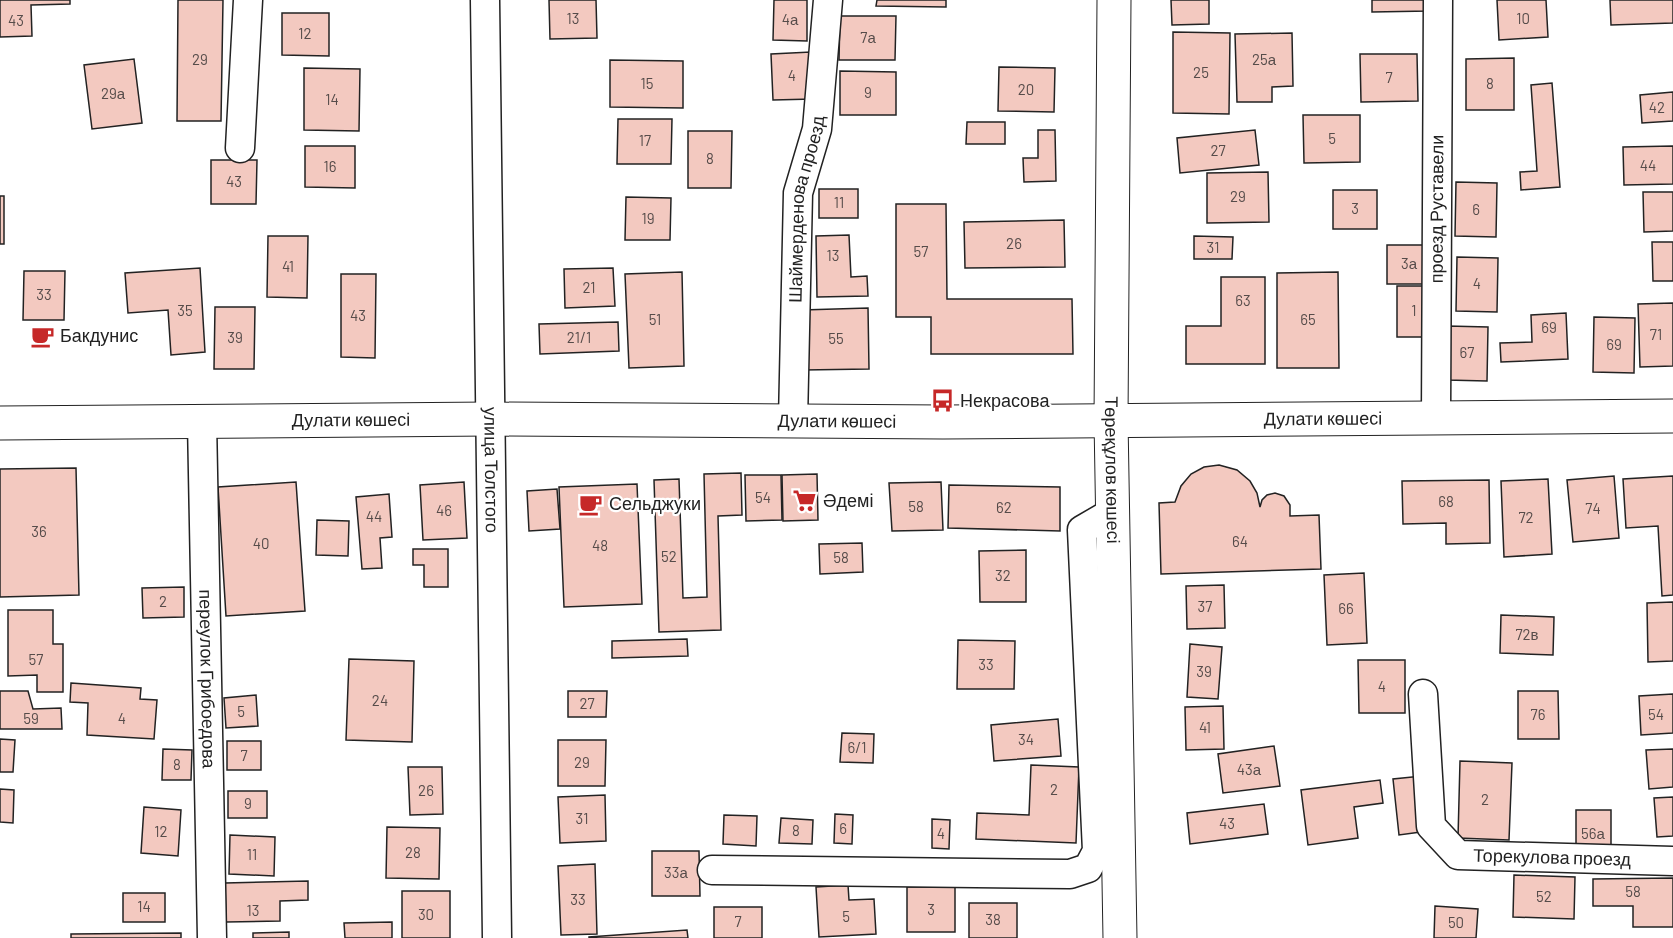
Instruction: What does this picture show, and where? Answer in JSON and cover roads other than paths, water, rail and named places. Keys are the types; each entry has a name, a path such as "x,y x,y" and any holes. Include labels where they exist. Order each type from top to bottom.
{"main road":[{"name":"Төреқұлов көшесі","path":"1114,0 1111,420 1120,938"},
{"name":"Дулати көшесі","path":"0,423 490,419 793,421 1673,416"}],"street":[{"path":"240,148 248,0"},
{"name":"улица Толстого","path":"485,0 496,938"},
{"name":"Шаймерденова проезд","path":"793,421 798,193 816,129 828,0"},
{"name":"проезд Руставели","path":"1436,417 1438,0"},
{"name":"переулок Грибоедова","path":"202,421 212,938"},
{"path":"712,870 1070,874 1088,868 1097,850 1082,530 1113,512"},
{"name":"Торекулова проезд","path":"1423,694 1431,826 1458,855 1673,861"}],"place":[{"name":"Бакдунис","path":"42,336"},
{"name":"Некрасова","path":"942,401"},
{"name":"Әдемі","path":"805,501"},
{"name":"Сельджуки","path":"591,504"}]}
